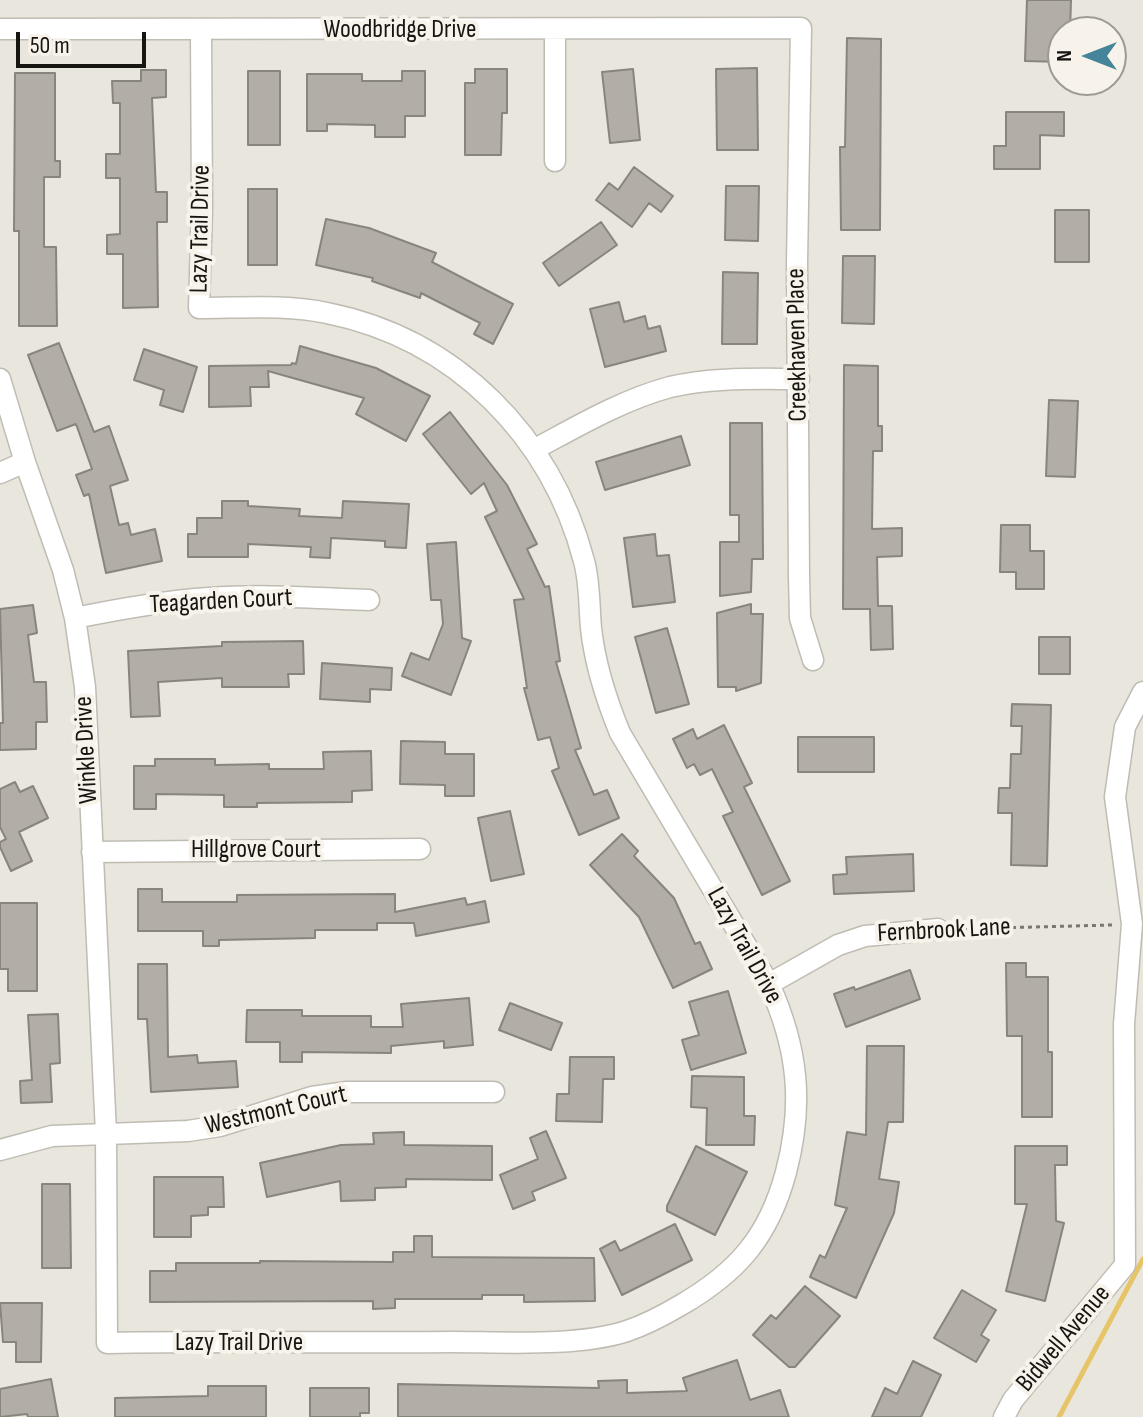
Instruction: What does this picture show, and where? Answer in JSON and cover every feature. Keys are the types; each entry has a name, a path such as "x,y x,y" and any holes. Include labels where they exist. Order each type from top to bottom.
{"street":[{"name":"Woodbridge Drive","path":"0,29 801,28"},
{"name":"Creekhaven Place","path":"801,28 797,263 800,618 813,660"},
{"path":"555,29 555,161"},
{"name":"Lazy Trail Drive","path":"106,1133 107,1343 505,1342 587,1338 626,1332 664,1315 734,1269 760,1235 781,1193 793,1148 797,1106 796,1064 785,1019 769,984 620,733 606,698 595,657 586,565 559,493 535,449 487,392 452,365 412,341 369,324 327,313 294,309 199,308 201,31"},
{"name":"Winkle Drive","path":"0,379 25,462 48,521 75,618 85,687 106,1133"},
{"path":"535,449 611,409 672,387 709,381 799,379"},
{"path":"0,473 25,462"},
{"name":"Teagarden Court","path":"75,618 161,602 212,598 268,596 369,600"},
{"name":"Bidwell Avenue","path":"1004,1417 1013,1400 1125,1265 1124,1024 1132,924 1115,797 1125,727 1143,692"},
{"name":"Hillgrove Court","path":"92,852 420,849"},
{"name":"Fernbrook Lane","path":"769,984 838,945 865,936 938,929"},
{"name":"Westmont Court","path":"0,1150 52,1136 209,1128 312,1097 347,1092 494,1092"}],"path":[{"name":"Fernbrook Lane","path":"938,929 1132,924"}],"building":[{"path":"1027,0 1071,0 1070,16 1047,16 1047,62 1025,61"},
{"path":"847,38 881,39 880,230 841,230 840,147 845,147"},
{"path":"757,68 758,150 717,150 716,69"},
{"path":"475,69 507,69 507,113 502,113 501,155 465,155 465,83 475,83"},
{"path":"633,69 640,140 610,143 602,72"},
{"path":"141,70 166,70 166,97 152,98 156,192 167,192 167,222 157,222 158,307 123,308 123,254 107,254 107,235 120,234 120,178 106,178 106,154 120,154 120,103 113,103 112,81 141,81"},
{"path":"248,71 280,71 280,145 248,145"},
{"path":"402,71 425,71 425,116 405,116 405,137 375,137 375,125 327,124 327,131 307,131 307,74 362,74 362,81 402,81"},
{"path":"15,73 55,73 55,161 60,161 60,177 44,177 44,247 56,247 57,326 19,326 19,231 14,231"},
{"path":"1006,112 1064,112 1064,136 1040,135 1040,169 994,169 994,146 1006,146"},
{"path":"634,167 673,196 661,212 649,203 632,227 596,200 609,183 618,190"},
{"path":"726,186 759,186 758,241 725,240"},
{"path":"248,189 277,189 277,265 248,265"},
{"path":"1055,210 1089,210 1089,262 1055,262"},
{"path":"326,219 369,228 436,253 432,262 513,304 493,344 474,334 480,323 421,293 420,298 372,281 373,278 316,265"},
{"path":"601,222 617,245 559,286 543,263"},
{"path":"843,256 875,256 874,324 842,323"},
{"path":"723,272 758,273 757,344 722,344"},
{"path":"619,302 624,322 645,316 648,329 660,326 666,351 605,367 590,309"},
{"path":"59,343 94,432 109,426 128,480 110,486 119,525 128,523 131,535 155,529 162,561 106,573 89,494 84,496 76,475 92,469 76,424 57,431 28,355"},
{"path":"300,346 376,368 430,396 406,441 356,414 364,398 268,371 269,387 250,387 251,406 209,407 209,366 296,364"},
{"path":"144,349 197,367 183,412 160,405 164,390 134,380"},
{"path":"844,365 878,366 878,426 882,426 882,451 873,451 872,529 902,528 902,556 877,557 878,606 892,606 893,649 871,650 870,609 843,609"},
{"path":"1049,400 1078,401 1075,477 1046,476"},
{"path":"450,412 507,485 537,544 527,549 545,587 549,586 560,661 556,662 581,748 575,750 594,795 607,790 619,818 579,835 552,771 559,768 550,737 538,740 524,688 527,688 514,600 524,599 485,517 497,511 484,483 471,494 423,434"},
{"path":"730,423 762,423 763,559 752,559 751,592 720,596 720,542 739,542 739,515 730,515"},
{"path":"681,436 690,465 605,490 596,462"},
{"path":"222,501 248,501 248,506 300,509 299,516 342,518 343,501 409,504 406,548 385,547 385,541 331,538 330,558 310,557 311,547 248,544 248,557 188,557 188,534 197,534 197,518 222,518"},
{"path":"1001,525 1030,525 1030,551 1044,551 1044,589 1016,589 1016,572 1000,572"},
{"path":"655,534 657,556 669,555 675,602 633,607 624,538"},
{"path":"456,542 462,638 471,641 451,695 402,676 411,653 429,660 443,624 441,600 431,600 427,544"},
{"path":"751,604 751,614 763,614 761,683 736,691 736,687 718,687 717,613"},
{"path":"33,605 37,633 28,635 34,682 46,682 47,722 36,722 36,749 0,750 0,723 3,723 0,609"},
{"path":"667,628 689,704 656,713 635,637"},
{"path":"1039,637 1070,637 1070,674 1039,674"},
{"path":"303,641 304,674 288,674 289,687 222,687 222,678 158,682 160,716 131,717 128,651 222,646 222,642"},
{"path":"322,663 392,668 391,690 370,689 370,702 320,699"},
{"path":"1012,704 1051,705 1047,866 1011,865 1012,813 998,813 999,788 1010,788 1011,754 1021,754 1022,726 1011,726"},
{"path":"724,725 752,783 744,787 790,881 762,895 723,816 733,812 712,769 700,775 694,764 687,768 673,739 693,729 697,739"},
{"path":"798,737 874,737 874,772 798,772"},
{"path":"401,741 445,742 445,754 474,754 474,796 445,796 445,785 400,784"},
{"path":"371,751 372,790 352,791 352,802 257,803 257,807 224,807 224,795 156,794 156,809 134,809 134,766 155,766 155,759 215,759 215,765 269,764 269,769 324,769 323,752"},
{"path":"15,782 20,792 33,786 48,818 19,832 32,861 11,871 0,847 0,842 6,839 0,827 0,789"},
{"path":"510,811 524,874 491,881 478,818"},
{"path":"622,834 638,851 634,856 674,898 695,944 700,942 712,969 673,988 639,917 590,865"},
{"path":"913,854 914,891 834,894 833,875 847,874 846,857"},
{"path":"138,889 162,889 162,902 237,902 237,895 395,894 395,912 465,898 467,905 485,901 489,922 416,936 414,923 377,923 377,930 315,930 315,938 219,940 219,946 203,946 203,931 138,931"},
{"path":"0,903 37,903 37,991 8,991 8,969 0,969"},
{"path":"1006,963 1026,963 1026,977 1048,977 1052,1117 1022,1117 1022,1036 1007,1036"},
{"path":"138,964 167,964 168,1057 197,1055 198,1063 236,1061 238,1087 151,1092 147,1019 138,1019"},
{"path":"910,970 920,999 846,1027 834,994 854,987 855,990"},
{"path":"728,991 746,1053 691,1070 682,1040 699,1035 689,1002"},
{"path":"469,998 473,1045 444,1048 444,1041 391,1046 391,1053 302,1052 302,1062 280,1062 280,1042 246,1042 247,1010 302,1010 302,1016 371,1016 371,1027 403,1027 401,1004"},
{"path":"510,1003 562,1023 551,1050 499,1030"},
{"path":"58,1014 60,1063 50,1064 52,1102 21,1103 20,1081 32,1080 28,1015"},
{"path":"867,1046 904,1046 903,1122 888,1122 879,1179 899,1182 894,1213 856,1298 810,1277 820,1255 825,1258 847,1208 835,1205 847,1132 866,1135"},
{"path":"570,1057 614,1057 614,1079 603,1079 602,1122 556,1121 557,1094 569,1094"},
{"path":"692,1076 744,1077 744,1116 755,1116 754,1145 706,1145 707,1108 691,1107"},
{"path":"546,1131 566,1178 532,1192 535,1200 513,1209 500,1175 538,1159 530,1138"},
{"path":"404,1132 404,1145 492,1146 492,1180 406,1179 406,1187 375,1188 375,1200 341,1201 340,1181 267,1197 260,1163 341,1145 374,1144 373,1133"},
{"path":"696,1146 747,1172 715,1235 667,1211"},
{"path":"1015,1146 1067,1146 1067,1165 1055,1165 1056,1221 1064,1223 1045,1301 1006,1291 1027,1204 1015,1204"},
{"path":"154,1177 223,1177 224,1207 208,1207 208,1215 191,1216 191,1237 154,1237"},
{"path":"42,1184 70,1184 71,1268 42,1268"},
{"path":"675,1224 692,1260 622,1295 600,1249 615,1241 620,1251"},
{"path":"414,1236 432,1236 432,1257 594,1258 595,1301 524,1302 524,1295 482,1295 482,1299 395,1299 395,1308 373,1309 373,1301 150,1302 150,1271 176,1271 176,1263 393,1262 393,1252 414,1252"},
{"path":"805,1286 840,1316 795,1367 789,1367 753,1335 771,1315 776,1319"},
{"path":"962,1290 996,1310 981,1335 989,1340 976,1362 934,1338"},
{"path":"0,1303 42,1303 41,1362 16,1362 16,1342 3,1342"},
{"path":"737,1360 750,1400 780,1390 789,1417 398,1417 398,1384 599,1388 598,1381 627,1380 627,1393 687,1391 683,1378"},
{"path":"913,1361 941,1375 921,1417 872,1417 885,1388 897,1394"},
{"path":"51,1379 58,1417 28,1417 27,1414 0,1417 0,1389"},
{"path":"208,1386 266,1386 266,1417 115,1417 115,1398 208,1396"},
{"path":"310,1388 369,1388 369,1413 360,1413 360,1417 310,1417"}],"waterway":[{"path":"1059,1417 1143,1259"}]}
